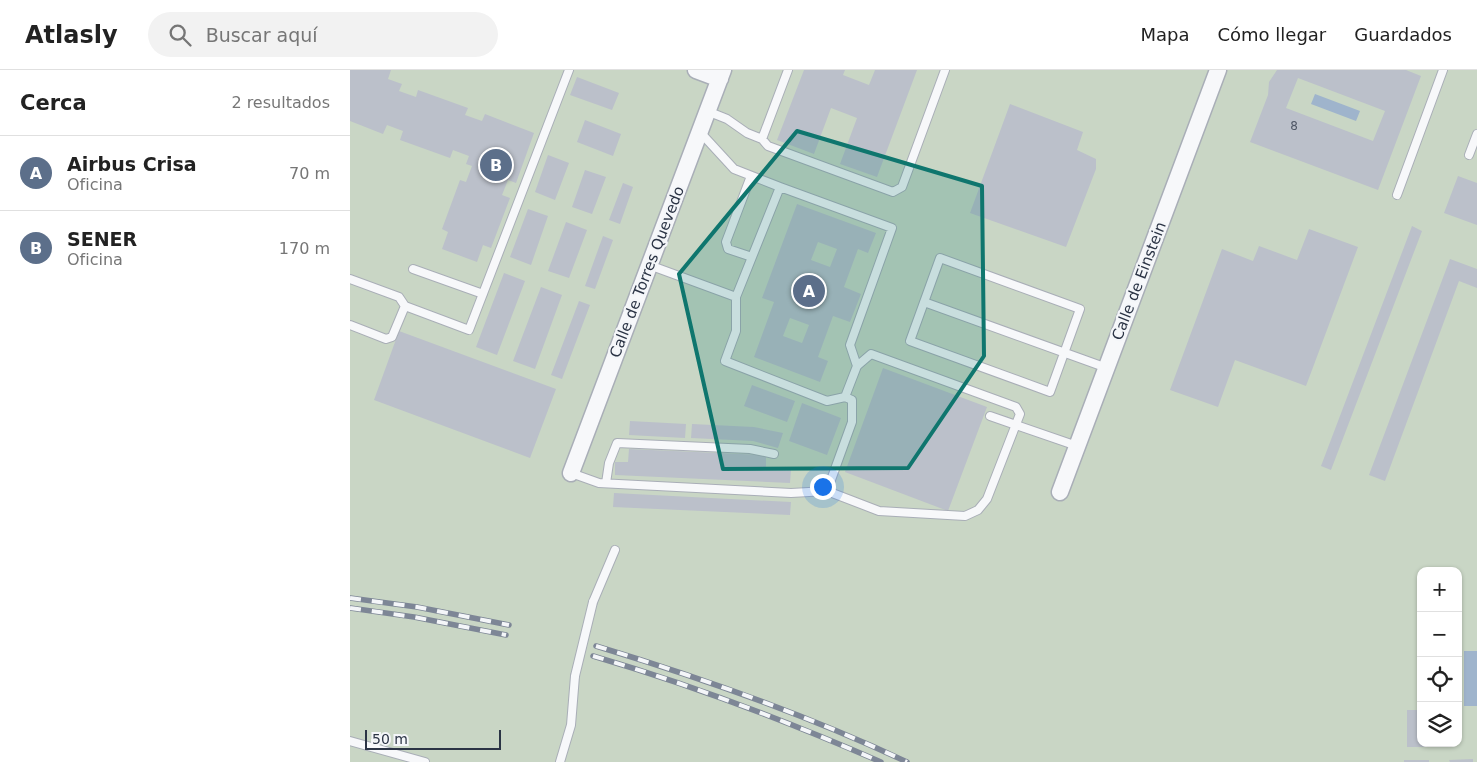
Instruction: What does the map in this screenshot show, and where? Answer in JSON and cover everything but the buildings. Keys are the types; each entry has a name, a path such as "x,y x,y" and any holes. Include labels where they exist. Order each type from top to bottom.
{"street":[{"path":"696,70 721,75"},
{"name":"Calle de Einstein","path":"1060,492 1218,70"},
{"name":"Calle de Torres Quevedo","path":"571,473 721,75"}],"lane":[{"path":"350,279 399,298 405,306 469,330 569,70"},
{"path":"762,139 788,70"},
{"path":"707,111 762,139 768,146 894,192 902,187 945,70"},
{"path":"1397,195 1441,70"},
{"path":"700,132 734,169 892,228 850,345 857,366"},
{"path":"1468,154 1477,134"},
{"path":"751,176 726,242 728,249 752,257"},
{"path":"780,187 736,297 736,331 725,361 828,401 845,397 852,400 852,422 827,491"},
{"path":"940,258 1080,309 1064,352 1050,392 910,341 940,258"},
{"path":"649,265 736,297"},
{"path":"413,269 483,294"},
{"path":"924,302 1106,368"},
{"path":"350,325 386,339 392,337 405,306"},
{"path":"571,473 606,484 791,493 827,491 879,511 965,516 978,510 987,499 1020,414 1016,407 871,354 857,366 845,397"},
{"path":"990,416 1077,446"},
{"path":"606,484 609,463 617,442 750,448 774,454"},
{"path":"560,762 571,725 575,676 592,602 615,550"},
{"path":"350,741 425,762"}],"highlighted area":[{"path":"797,131 982,186 984,356 908,468 723,469 679,274"}],"green space":[{"path":"350,70 1477,70 1477,762 350,762"}],"water":[{"path":"1315,94 1360,111 1356,121 1311,104"},
{"path":"1464,651 1477,651 1477,706 1464,706"}],"railway":[{"path":"350,598 417,607 509,625"},
{"path":"350,608 414,617 506,635"},
{"path":"596,646 754,698 907,762"},
{"path":"593,656 739,704 881,762"}],"place":[{"name":"SENER","path":"496,165"},
{"name":"Airbus Crisa","path":"809,291"}]}
